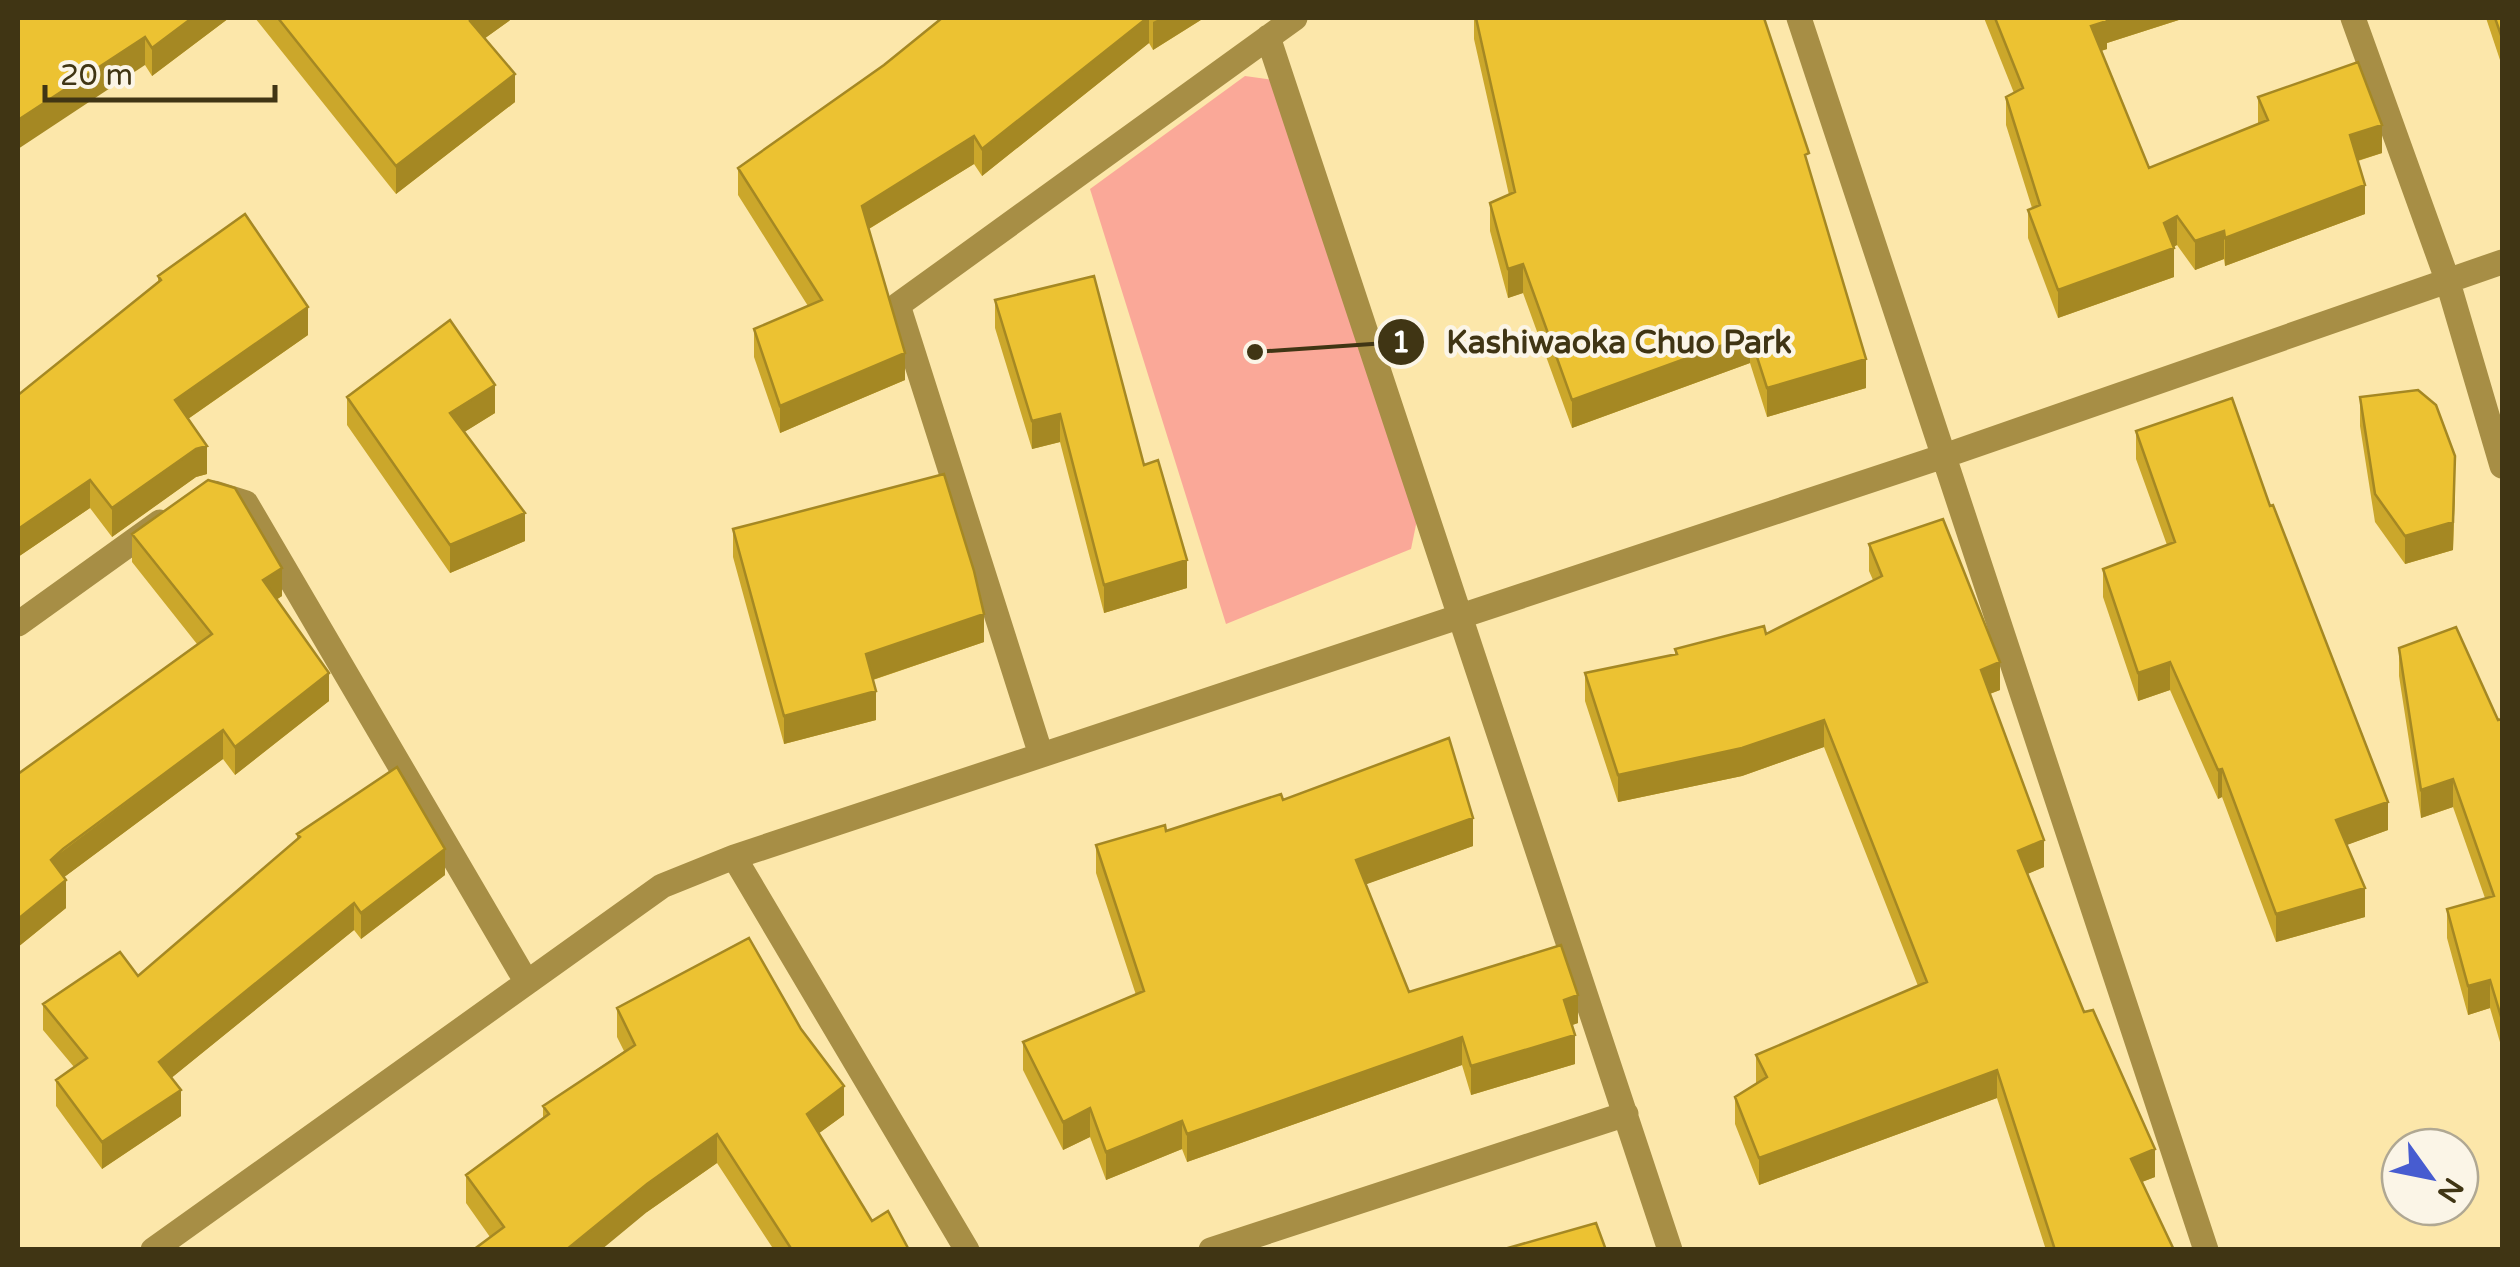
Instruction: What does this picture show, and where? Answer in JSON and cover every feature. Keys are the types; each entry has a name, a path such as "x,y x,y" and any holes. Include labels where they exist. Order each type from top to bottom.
{"street":[{"path":"1041,754 898,306 1295,18"},
{"path":"1800,18 2206,1250"},
{"path":"2353,18 2447,279 2502,466"},
{"path":"1268,37 1670,1250"},
{"path":"153,1250 662,886 734,856 1944,456 2502,262"},
{"path":"18,624 205,490 246,503 526,981"},
{"path":"734,856 966,1250"},
{"path":"1211,1250 1626,1114"}],"shaded area":[{"path":"1245,76 1287,82 1418,515 1411,549 1226,624 1090,189"}],"building":[{"path":"18,18 192,18 152,48 145,37 18,120"},
{"path":"278,18 474,18 470,21 515,74 396,166"},
{"path":"942,18 1147,18 982,149 974,136 862,206 905,353 780,406 754,329 822,300 738,168 884,65"},
{"path":"1476,18 1764,18 1809,153 1805,155 1866,359 1767,388 1750,335 1572,400 1523,264 1508,269 1490,203 1515,192"},
{"path":"1995,18 2106,18 2107,21 2091,26 2149,168 2268,120 2258,97 2358,62 2382,125 2350,135 2365,185 2225,238 2224,231 2195,241 2177,216 2164,223 2174,248 2058,290 2028,210 2040,205 2006,97 2023,88"},
{"path":"2495,18 2502,18 2502,38"},
{"path":"245,214 308,307 175,400 207,446 196,449 112,508 90,480 18,529 18,395 161,280 158,276"},
{"path":"1094,276 1144,465 1158,460 1187,560 1104,585 1060,414 1032,421 995,300"},
{"path":"450,320 495,385 450,413 525,513 450,545 347,397"},
{"path":"2418,390 2436,405 2455,456 2453,522 2405,536 2375,494 2360,397"},
{"path":"2232,398 2270,506 2273,505 2388,802 2336,820 2365,888 2276,914 2222,769 2218,770 2170,662 2138,673 2103,569 2175,542 2136,431"},
{"path":"944,474 984,614 866,654 876,691 784,716 733,529"},
{"path":"208,480 235,488 282,568 263,580 329,673 235,747 223,730 63,849 51,860 66,880 18,919 18,774 212,634 132,534"},
{"path":"1943,519 2000,662 1981,670 2044,840 2018,851 2084,1012 2093,1010 2155,1149 2131,1159 2174,1250 2055,1250 1997,1070 1759,1158 1735,1097 1767,1077 1756,1055 1927,982 1824,720 1742,748 1618,775 1585,673 1677,654 1675,649 1764,626 1766,634 1882,576 1869,544"},
{"path":"2456,627 2498,720 2502,719 2502,1020 2490,980 2468,986 2447,909 2494,896 2453,779 2421,790 2399,648"},
{"path":"1449,738 1473,818 1356,860 1409,992 1561,945 1578,995 1564,1000 1575,1035 1471,1066 1462,1037 1187,1134 1182,1121 1106,1152 1090,1108 1063,1122 1023,1042 1144,991 1096,845 1165,825 1166,831 1281,794 1283,800"},
{"path":"397,767 445,849 361,913 354,903 159,1062 181,1090 102,1142 56,1080 87,1058 43,1004 120,952 138,976 300,837 297,834"},
{"path":"749,938 801,1029 844,1086 807,1114 872,1221 888,1211 909,1250 792,1250 717,1134 566,1250 473,1250 504,1227 466,1175 549,1114 543,1106 635,1045 617,1008"},
{"path":"1596,1223 1606,1250 1501,1250"}],"place":[{"name":"Kashiwaoka Chuo Park","path":"1255,352"}]}
